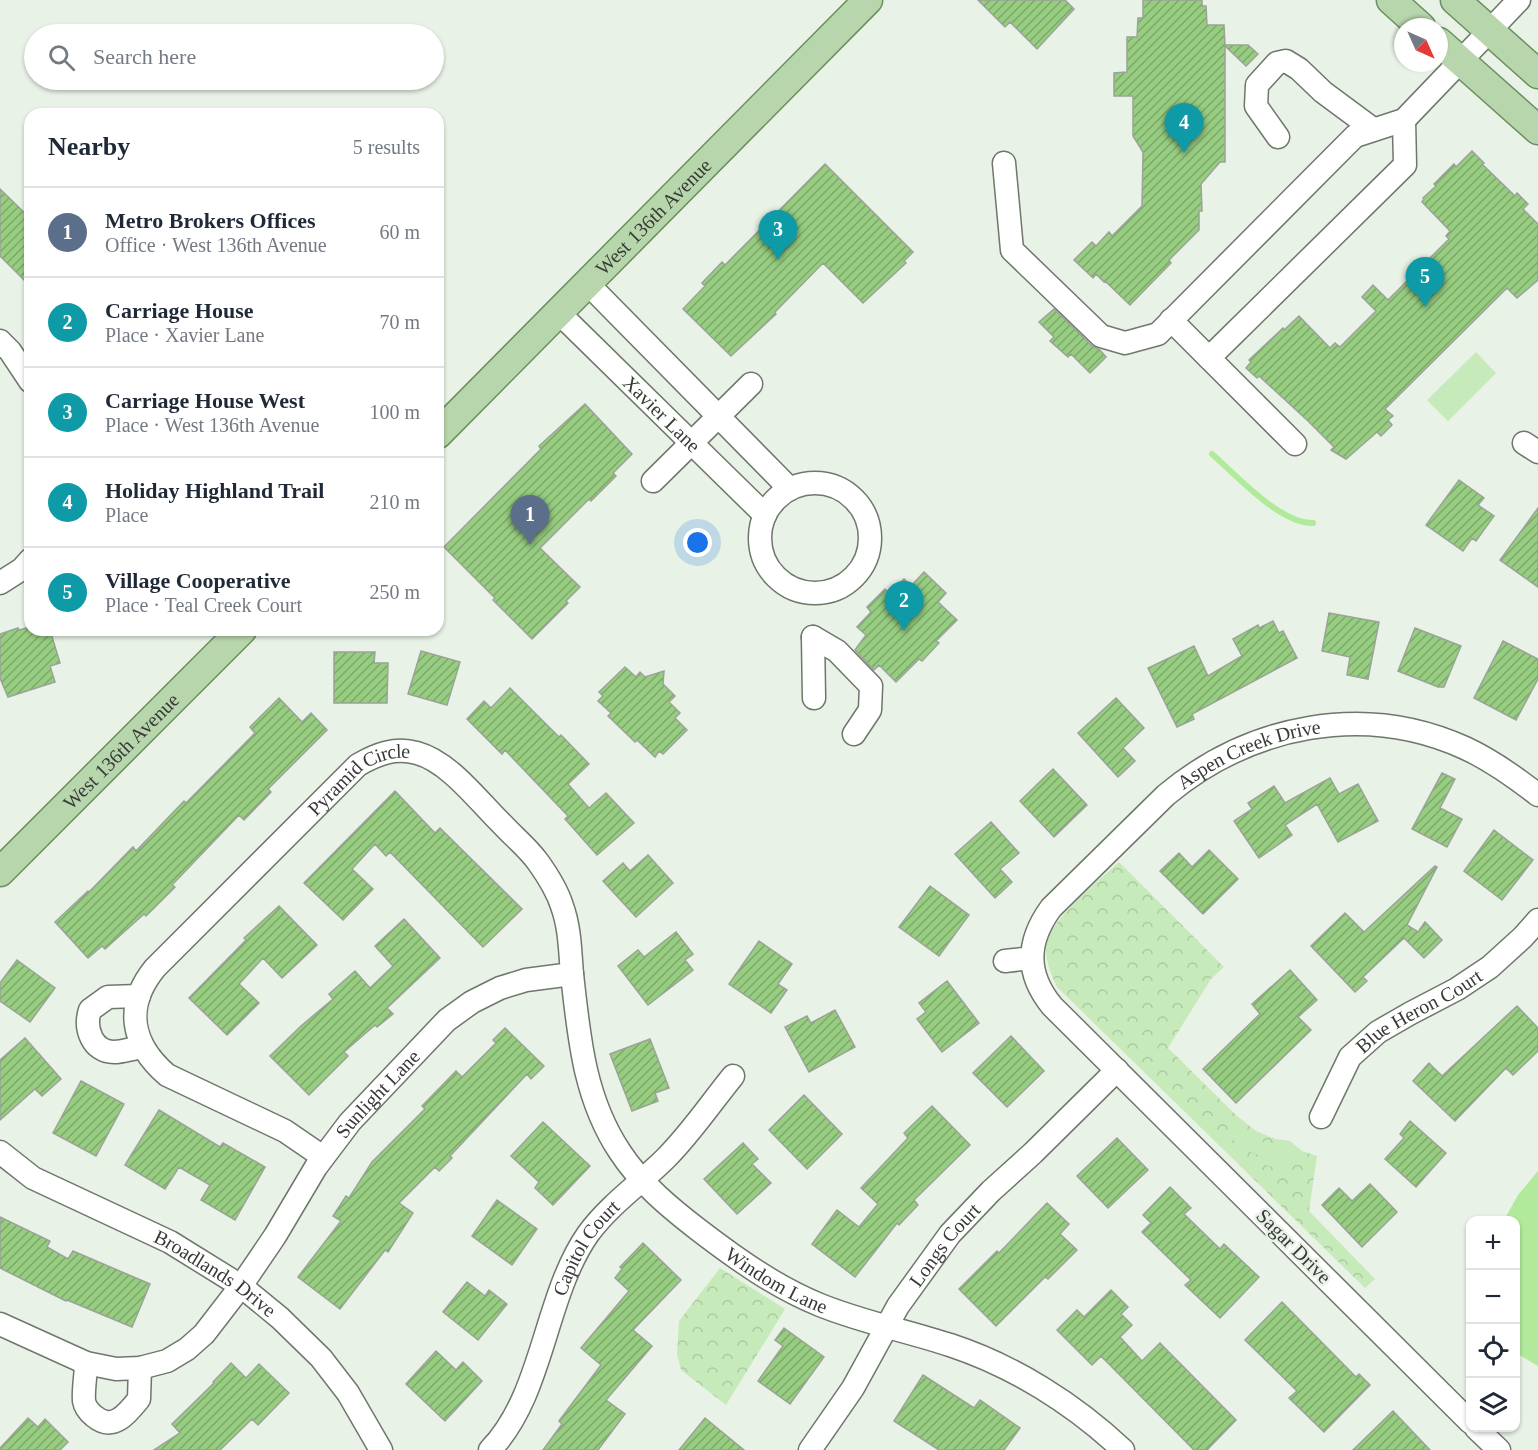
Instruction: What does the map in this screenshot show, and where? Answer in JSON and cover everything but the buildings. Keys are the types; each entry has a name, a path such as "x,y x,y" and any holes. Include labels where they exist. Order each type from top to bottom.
{"main road":[{"name":"West 136th Avenue","path":"444,428 868,0"},
{"path":"1391,0 1412,18"},
{"path":"1455,0 1538,74"},
{"path":"1448,50 1538,130"},
{"name":"West 136th Avenue","path":"0,872 236,636"}],"street":[{"path":"1004,164 1012,250 1101,336 1125,344 1158,334 1355,136 1404,120 1519,0"},
{"path":"1278,137 1256,106 1257,85 1277,63 1286,61 1373,129"},
{"path":"1209,358 1405,165 1404,120"},
{"name":"Xavier Lane","path":"588,284 790,489"},
{"name":"Xavier Lane","path":"559,313 765,515"},
{"path":"1172,320 1295,444"},
{"path":"0,341 24,372"},
{"path":"653,481 751,384"},
{"path":"807,483 825,483 842,489 856,501 866,516 870,533 868,552 861,568 848,582 832,590 814,593 793,588 775,576 766,563 761,548 760,531 765,515 775,500 790,489 807,483"},
{"path":"0,583 24,567"},
{"path":"814,698 813,637 837,651 870,686 870,711 854,734"},
{"name":"Aspen Creek Drive","path":"1117,1070 1043,995 1035,977 1032,958 1037,931 1052,908 1166,795 1216,759 1263,739 1304,728 1342,724 1403,729 1443,739 1466,749 1496,764 1538,795"},
{"name":"Pyramid Circle","path":"323,1157 285,1131 167,1075 142,1047 135,1014 139,996 147,978 155,968 358,765 376,755 395,751 415,752 432,758 451,772 536,859 551,881 562,907 568,933 572,974"},
{"name":"Blue Heron Court","path":"1321,1117 1350,1057 1378,1032 1457,989 1490,967 1538,920"},
{"path":"1005,961 1032,958"},
{"name":"Sunlight Lane","path":"0,1324 86,1363 116,1369 140,1368 167,1361 187,1349 204,1334 241,1286 275,1236 323,1157 350,1122 447,1020 500,988 526,980 572,974"},
{"name":"Windom Lane","path":"572,974 581,1052 589,1088 602,1121 620,1152 642,1181 676,1213 738,1261 771,1281 819,1305 952,1346 997,1364 1040,1386 1080,1413 1123,1450"},
{"path":"139,996 108,997 90,1010 87,1026 93,1042 106,1051 114,1052 142,1047"},
{"name":"Longs Court","path":"810,1450 853,1388 914,1281 950,1234 991,1191 1117,1070"},
{"name":"Sagar Drive","path":"1117,1070 1466,1418"},
{"name":"Capitol Court","path":"490,1450 513,1418 524,1394 572,1262 588,1234 605,1214 669,1155 733,1076"},
{"name":"Broadlands Drive","path":"0,1152 33,1178 170,1242 241,1286 280,1318 321,1358 348,1393 381,1450"},
{"path":"86,1363 84,1401 88,1410 104,1422 113,1423 121,1419 139,1399 140,1368"},
{"path":"1480,1432 1499,1450"}],"green space":[{"path":"1476,352 1496,373 1448,421 1427,400"},
{"path":"1119,862 1224,967 1211,979 1168,1048 1237,1116 1256,1131 1276,1139 1290,1141 1302,1151 1317,1156 1309,1211 1375,1279 1365,1288 1057,987 1046,953 1051,932 1067,910"},
{"path":"1234,1123 1258,1141 1288,1152 1289,1156 1282,1166 1266,1165 1258,1155 1240,1149 1232,1135"},
{"path":"720,1268 785,1309 726,1405 681,1370 677,1354 679,1321"}],"shaded area":[{"path":"1538,1171 1538,1366 1520,1355 1520,1216 1506,1216 1518,1195"}],"waterway":[{"path":"1212,454 1273,507 1287,516 1313,523"}],"place":[{"name":"Holiday Highland Trail","path":"1184,153"},
{"name":"Carriage House West","path":"778,260"},
{"name":"Village Cooperative","path":"1425,307"},
{"name":"Metro Brokers Offices","path":"530,545"},
{"name":"Carriage House","path":"904,631"}]}
